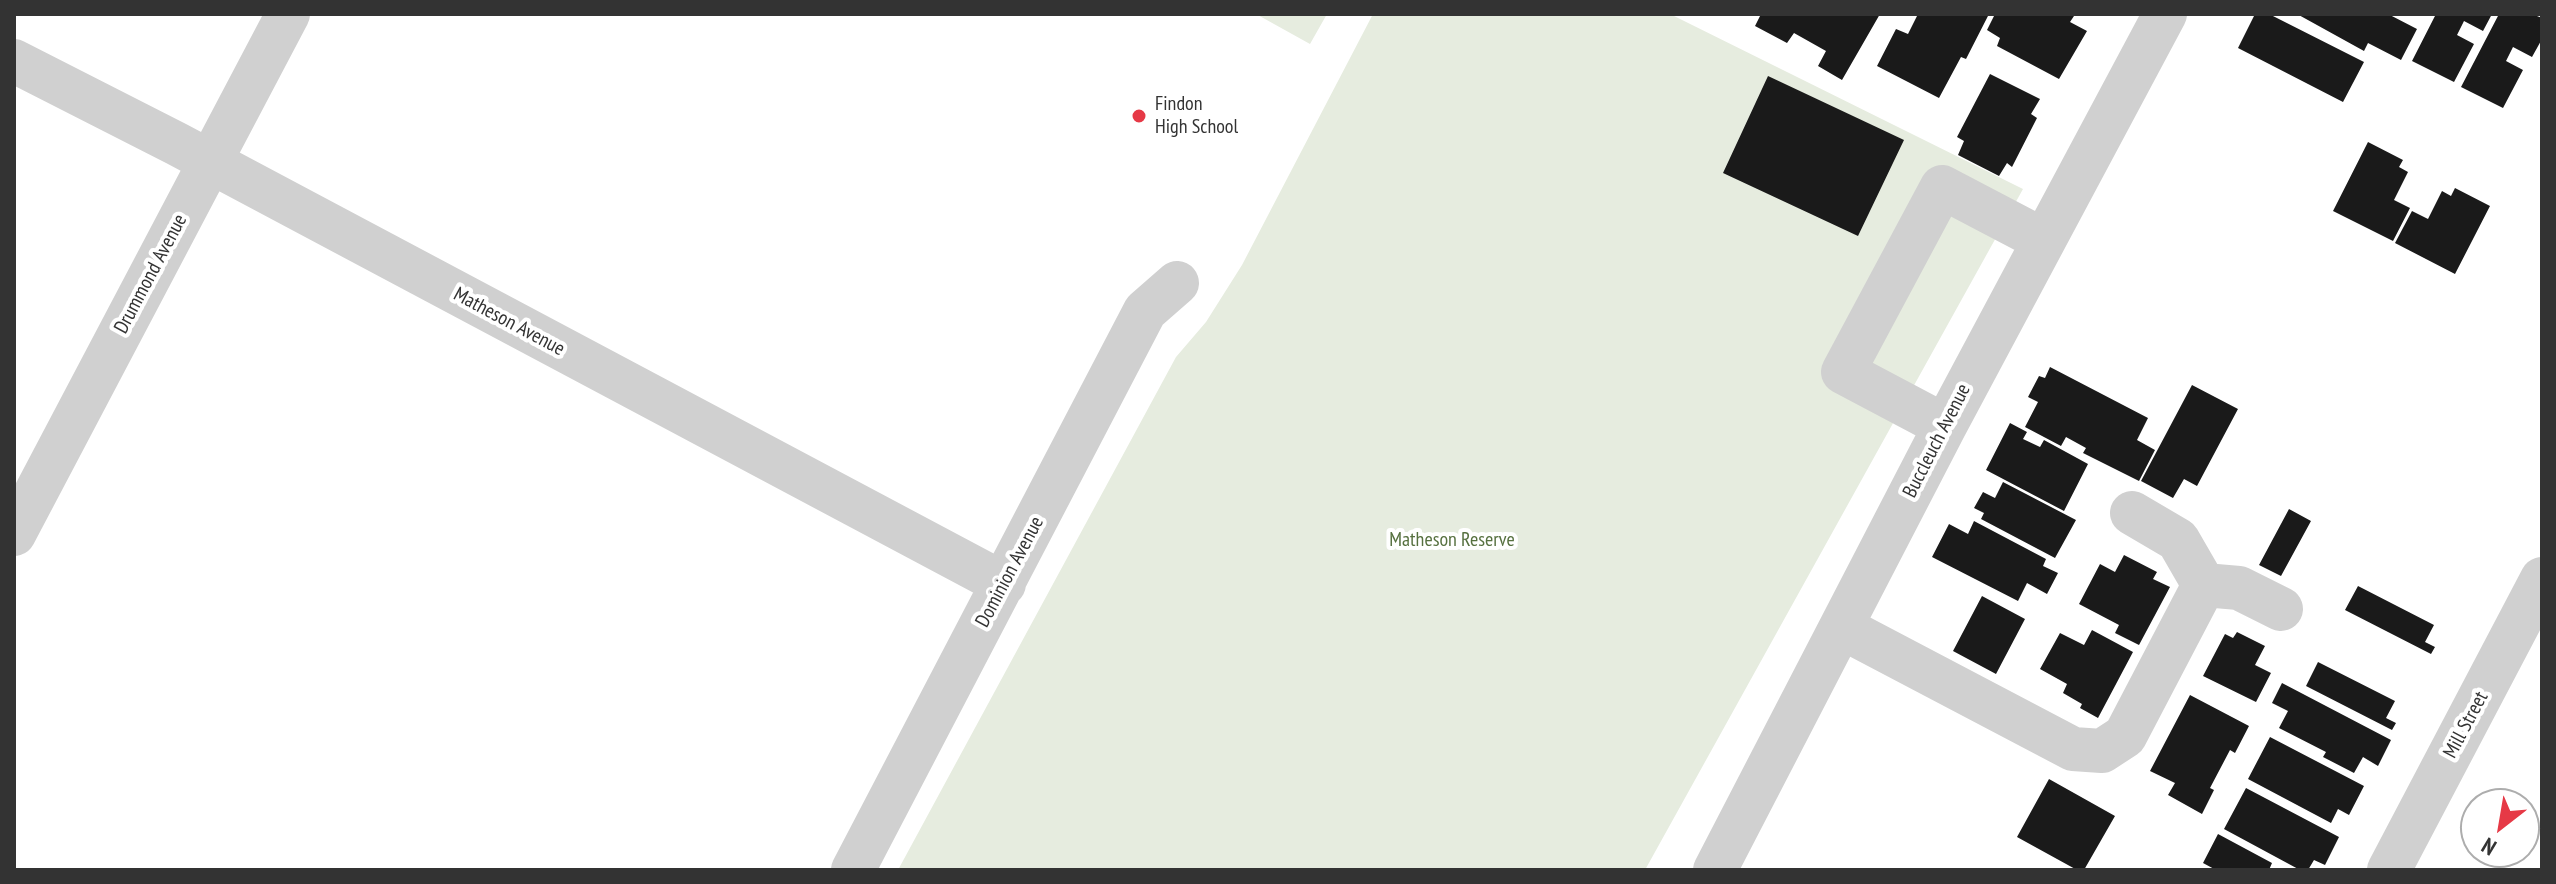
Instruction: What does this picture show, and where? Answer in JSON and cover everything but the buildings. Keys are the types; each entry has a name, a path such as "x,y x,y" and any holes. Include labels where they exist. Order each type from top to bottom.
{"street":[{"name":"Drummond Avenue","path":"14,534 288,14"},
{"name":"Buccleuch Avenue","path":"1715,870 1945,426 2165,14"},
{"name":"Matheson Avenue","path":"14,61 1004,584"},
{"path":"1945,426 1843,372 1942,187 2043,240"},
{"name":"Dominion Avenue","path":"853,870 1145,311 1177,283"},
{"path":"2132,513 2178,540 2204,585"},
{"name":"Mill Street","path":"2389,870 2542,579"},
{"path":"1841,627 2073,749 2102,751 2125,736 2204,585"},
{"path":"2204,585 2239,588 2281,609"}],"green space":[{"path":"1256,14 1327,14 1310,44"},
{"name":"Matheson Reserve","path":"1373,14 1670,14 2023,189 1645,870 898,870 1176,357 1206,322 1242,265"}],"place":[{"name":"Findon High School","path":"1139,116"}]}
